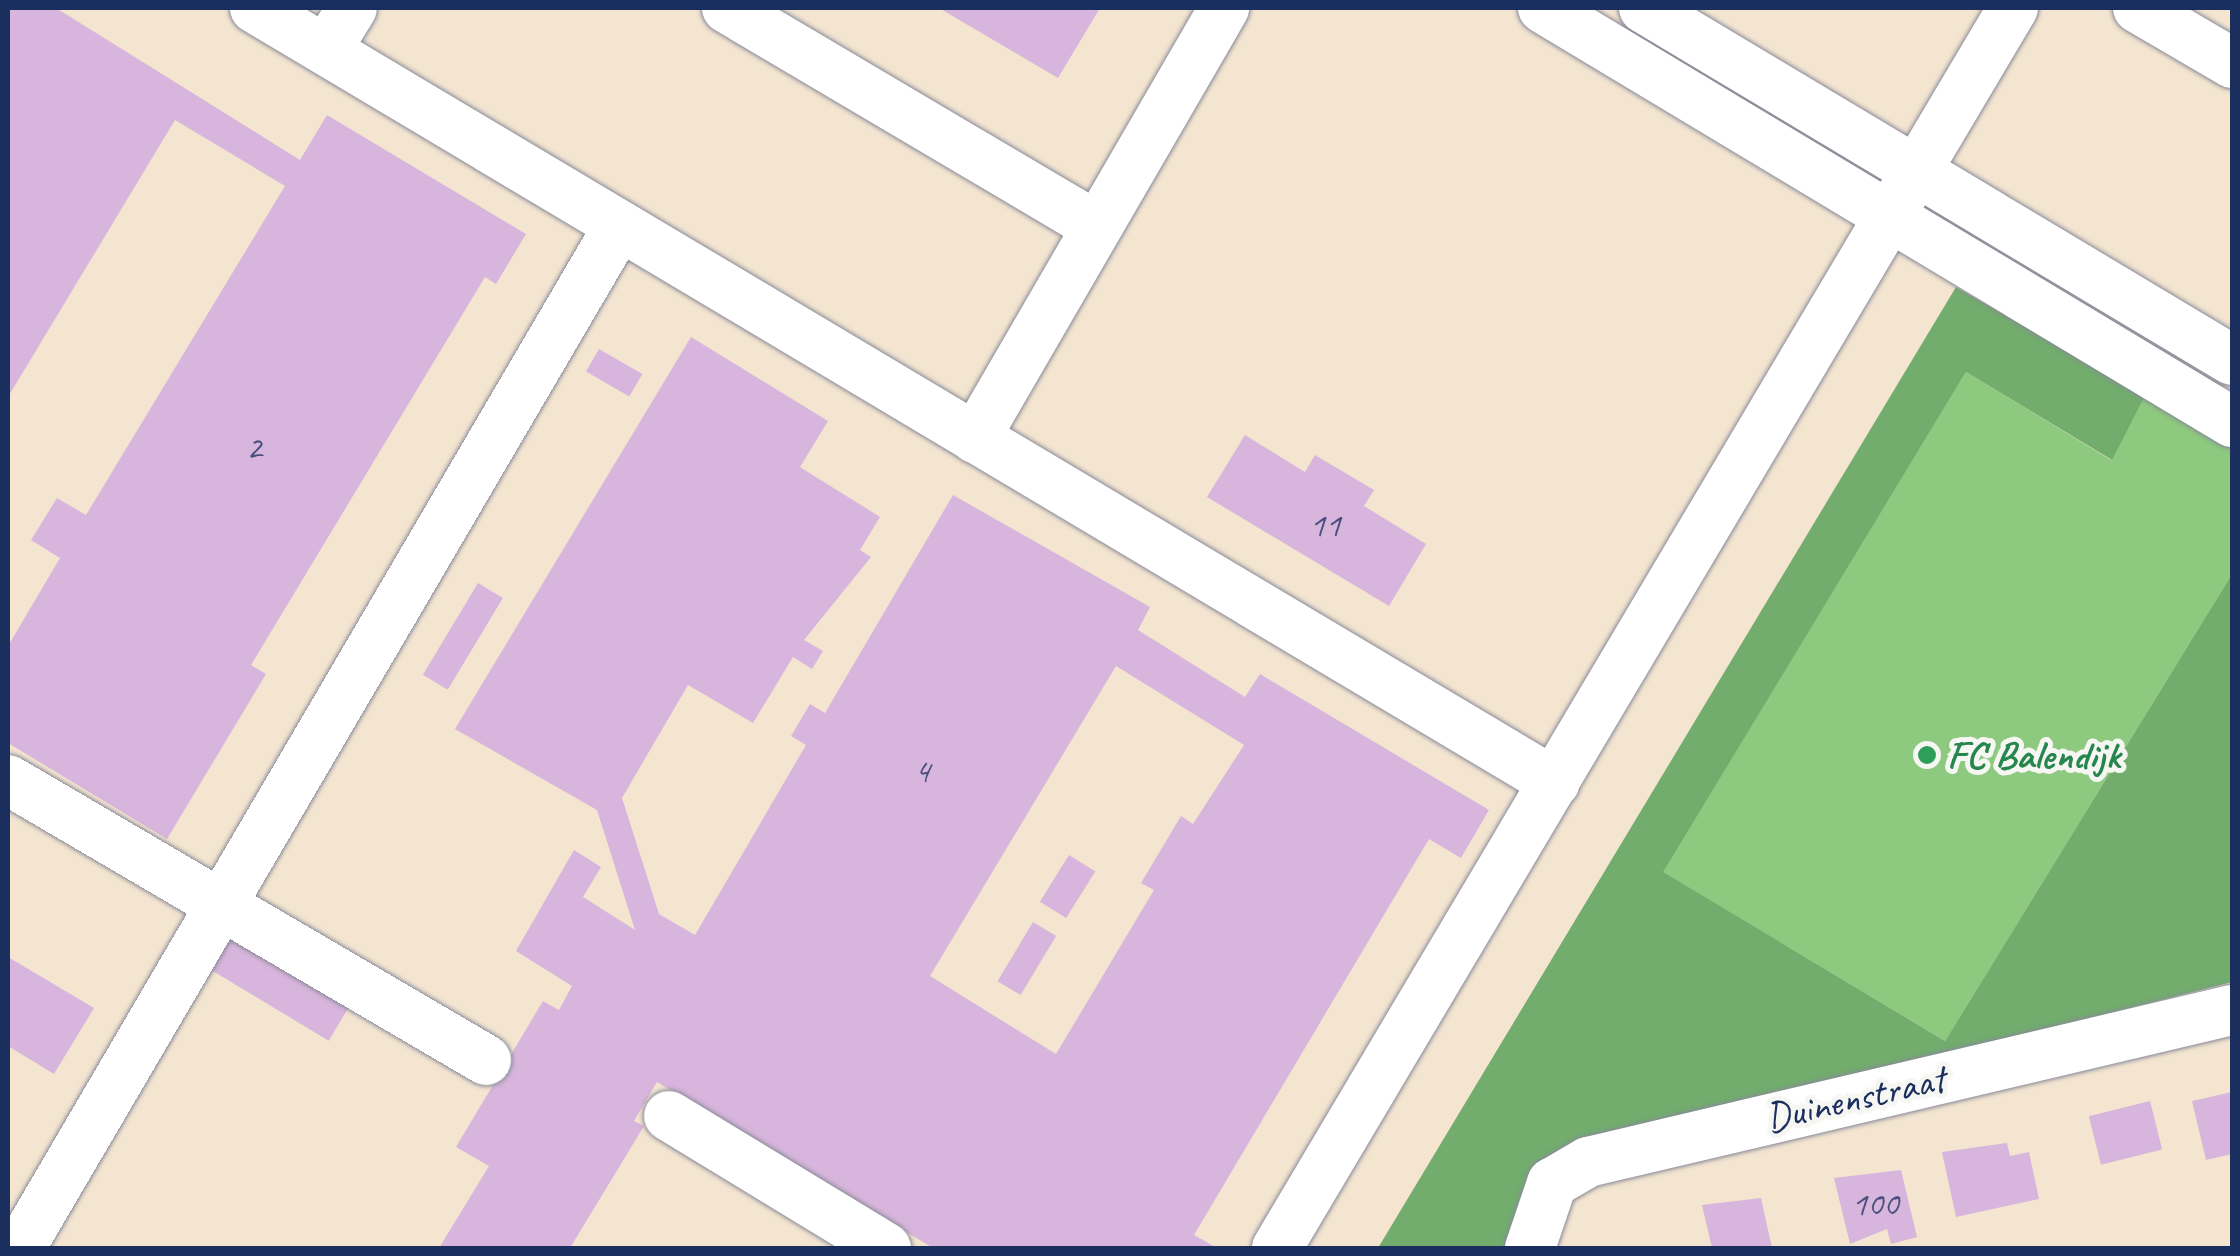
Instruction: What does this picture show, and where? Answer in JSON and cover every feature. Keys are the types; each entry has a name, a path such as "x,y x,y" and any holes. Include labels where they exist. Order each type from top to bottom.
{"street":[{"path":"256,8 1556,783"},
{"path":"326,50 352,8"},
{"path":"726,8 1096,227"},
{"path":"974,438 1224,8"},
{"path":"1543,8 1891,215 1984,245 2232,360"},
{"path":"1644,8 1917,171 1984,245 2232,422"},
{"path":"1277,1248 2013,8"},
{"path":"2138,8 2232,63"},
{"path":"20,1248 619,226"},
{"path":"8,780 486,1060"},
{"name":"Duinenstraat","path":"1530,1248 1552,1183 1588,1162 2232,1010"},
{"path":"669,1116 886,1248"}],"green space":[{"path":"1956,287 2145,396 2112,460 1966,372 1663,872 1945,1041 2232,574 2232,982 1559,1153 1515,1248 1378,1248"},
{"name":"FC Balendijk","path":"1966,372 2111,460 2145,396 2232,447 2232,574 1945,1041 1662,872"}],"building":[{"path":"8,8 56,8 300,160 327,115 526,234 496,284 485,277 251,665 266,674 167,839 8,743 8,646 60,558 31,540 57,498 86,515 285,186 175,120 8,397"},
{"path":"939,8 1100,8 1058,78"},
{"path":"691,337 828,421 800,467 880,517 860,550 871,557 804,640 823,651 812,669 793,657 753,723 688,685 622,798 659,914 695,935 806,745 791,736 810,704 825,713 953,495 1150,607 1138,630 1245,697 1260,674 1489,810 1461,858 1429,839 1194,1235 1217,1248 933,1248 657,1082 634,1121 644,1126 570,1248 439,1248 489,1166 456,1147 543,1001 559,1010 572,986 516,951 574,850 601,867 583,897 635,930 597,810 455,729","holes":["1116,666 1244,745 1193,824 1181,816 1141,883 1154,890 1056,1054 930,976"]},
{"path":"599,349 642,374 629,397 586,372"},
{"path":"1245,435 1305,472 1315,455 1374,490 1364,506 1426,544 1389,606 1207,497"},
{"path":"478,583 503,598 448,690 423,675"},
{"path":"1069,855 1095,871 1066,918 1040,902"},
{"path":"1033,922 1056,936 1021,995 997,981"},
{"path":"218,924 351,1004 329,1041 196,961"},
{"path":"8,957 94,1008 54,1074 8,1046"},
{"path":"2232,1092 2232,1154 2206,1160 2192,1101"},
{"path":"2150,1101 2162,1150 2101,1165 2089,1116"},
{"path":"2007,1143 2010,1156 2029,1152 2039,1199 1956,1217 1942,1152"},
{"path":"1901,1170 1917,1237 1891,1244 1887,1229 1850,1244 1834,1178"},
{"path":"1761,1198 1772,1248 1712,1248 1702,1205"}],"place":[{"name":"FC Balendijk","path":"1927,755"}]}
